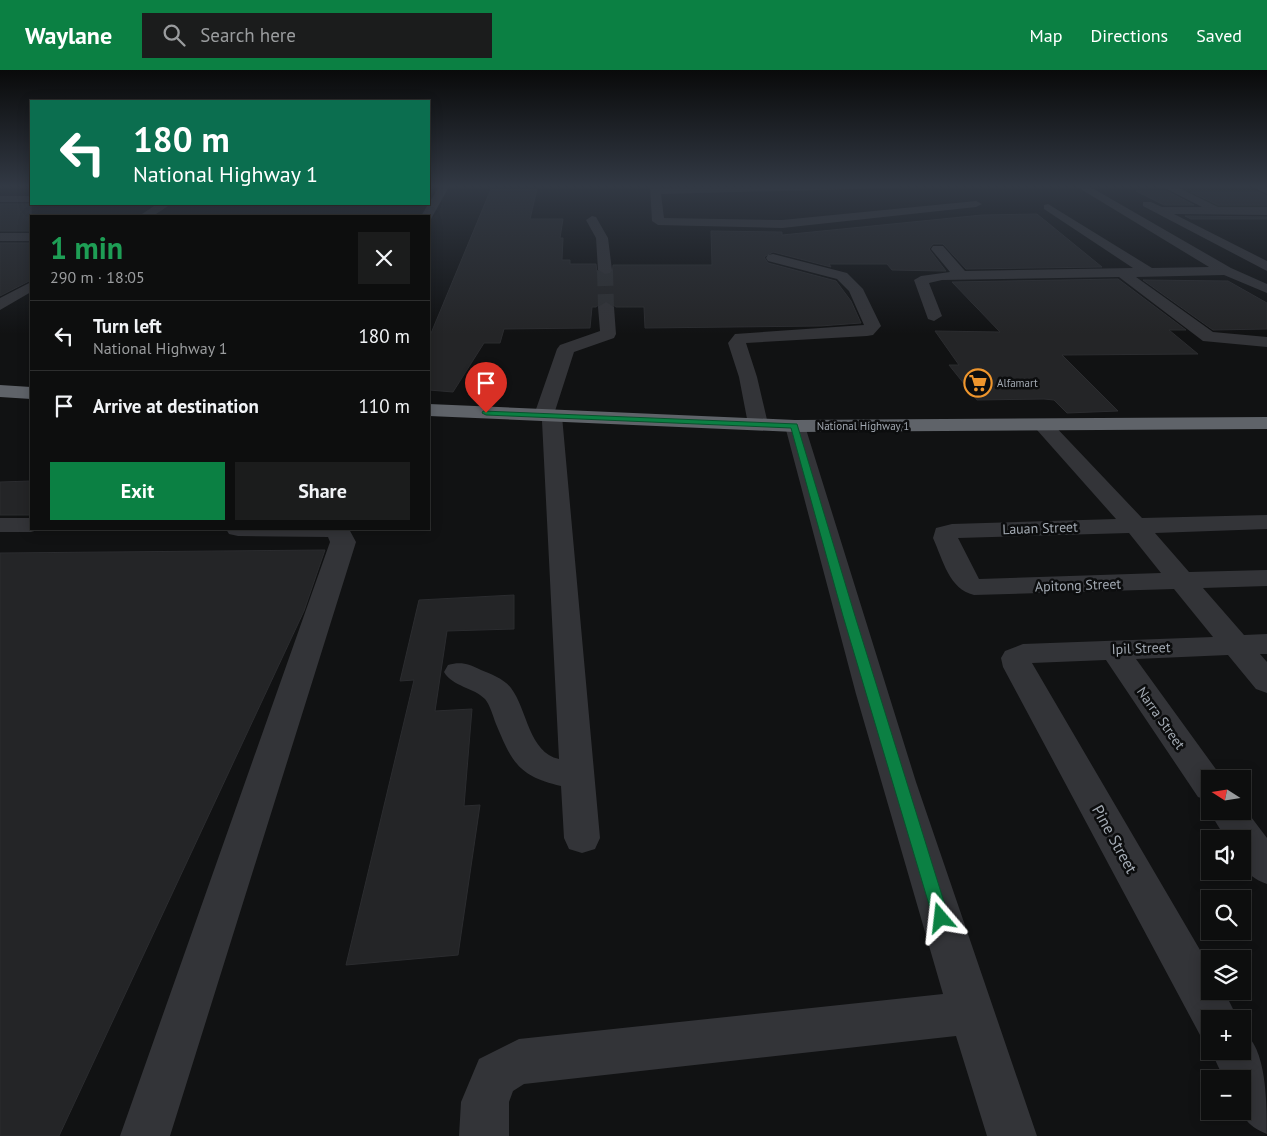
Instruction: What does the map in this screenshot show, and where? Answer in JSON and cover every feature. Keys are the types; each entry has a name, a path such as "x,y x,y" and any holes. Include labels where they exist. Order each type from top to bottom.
{"highway":[{"path":"0,391 30,393"},
{"name":"National Highway 1","path":"430,410 794,426 1044,426 1267,423"}],"street":[{"path":"600,235 605,270"},
{"path":"1091,235 1148,272"},
{"path":"1164,235 1226,271 1267,289"},
{"path":"1204,235 1227,248 1264,264"},
{"path":"0,237 30,237"},
{"path":"1227,248 1259,248"},
{"path":"938,249 961,276"},
{"path":"758,424 748,378 737,344 741,338 867,331 873,326 856,289 842,276 773,258"},
{"path":"934,316 921,280 961,276 1226,271"},
{"path":"1122,273 1209,337 1267,342"},
{"path":"0,288 30,287"},
{"path":"0,305 30,288"},
{"path":"582,838 548,416 566,348 608,334 606,307"},
{"path":"794,426 849,616 970,1013 1012,1136"},
{"path":"1044,426 1135,525 1267,682"},
{"name":"Lauan Street","path":"974,587 966,582 945,538 945,533 1135,525 1267,522"},
{"path":"0,525 30,525"},
{"path":"145,1136 344,542 340,533 328,530"},
{"name":"Apitong Street","path":"974,587 1267,578"},
{"name":"Ipil Street","path":"1016,658 1023,654 1267,644"},
{"name":"Narra Street","path":"1113,649 1201,774"},
{"name":"Pine Street","path":"1016,658 1023,676 1211,1010"},
{"path":"459,672 486,684 500,694 524,751 546,769 578,776"},
{"path":"1233,820 1267,868"},
{"path":"484,1136 485,1102 496,1075 519,1062 970,1013"},
{"path":"1239,1060 1267,1110"}],"building":[{"path":"472,235 561,235 560,238 563,238 562,260 570,260 570,264 596,264 597,272 605,276 612,274 613,265 712,265 711,235 1062,235 1102,267 966,269 943,244 933,244 929,249 946,271 892,270 887,264 829,264 831,267 773,252 764,257 768,263 836,281 851,301 861,323 820,326 645,328 644,307 616,307 605,300 596,307 592,307 590,328 504,329 500,343 484,343 453,392 430,390 430,336"},
{"path":"0,243 30,243 30,281 0,296"},
{"path":"1118,279 1186,330 1169,330 1198,354 1062,355 1118,411 1067,413 1054,400 1044,399 977,400 949,365 959,365 935,331 1000,332 952,282"},
{"path":"1143,280 1228,281 1267,303 1267,329 1213,330"},
{"path":"30,481 30,515 0,515 0,482"},
{"path":"325,550 304,611 59,1136 0,1136 0,553"},
{"path":"514,595 514,629 447,631 435,711 472,709 464,806 480,805 458,955 346,965 414,680 400,681 419,600"}],"tunnel":[{"path":"605,270 606,307"}],"place":[{"name":"Alfamart","path":"978,383"}],"route":[{"path":"486,413 794,426 849,616 941,918"}]}
